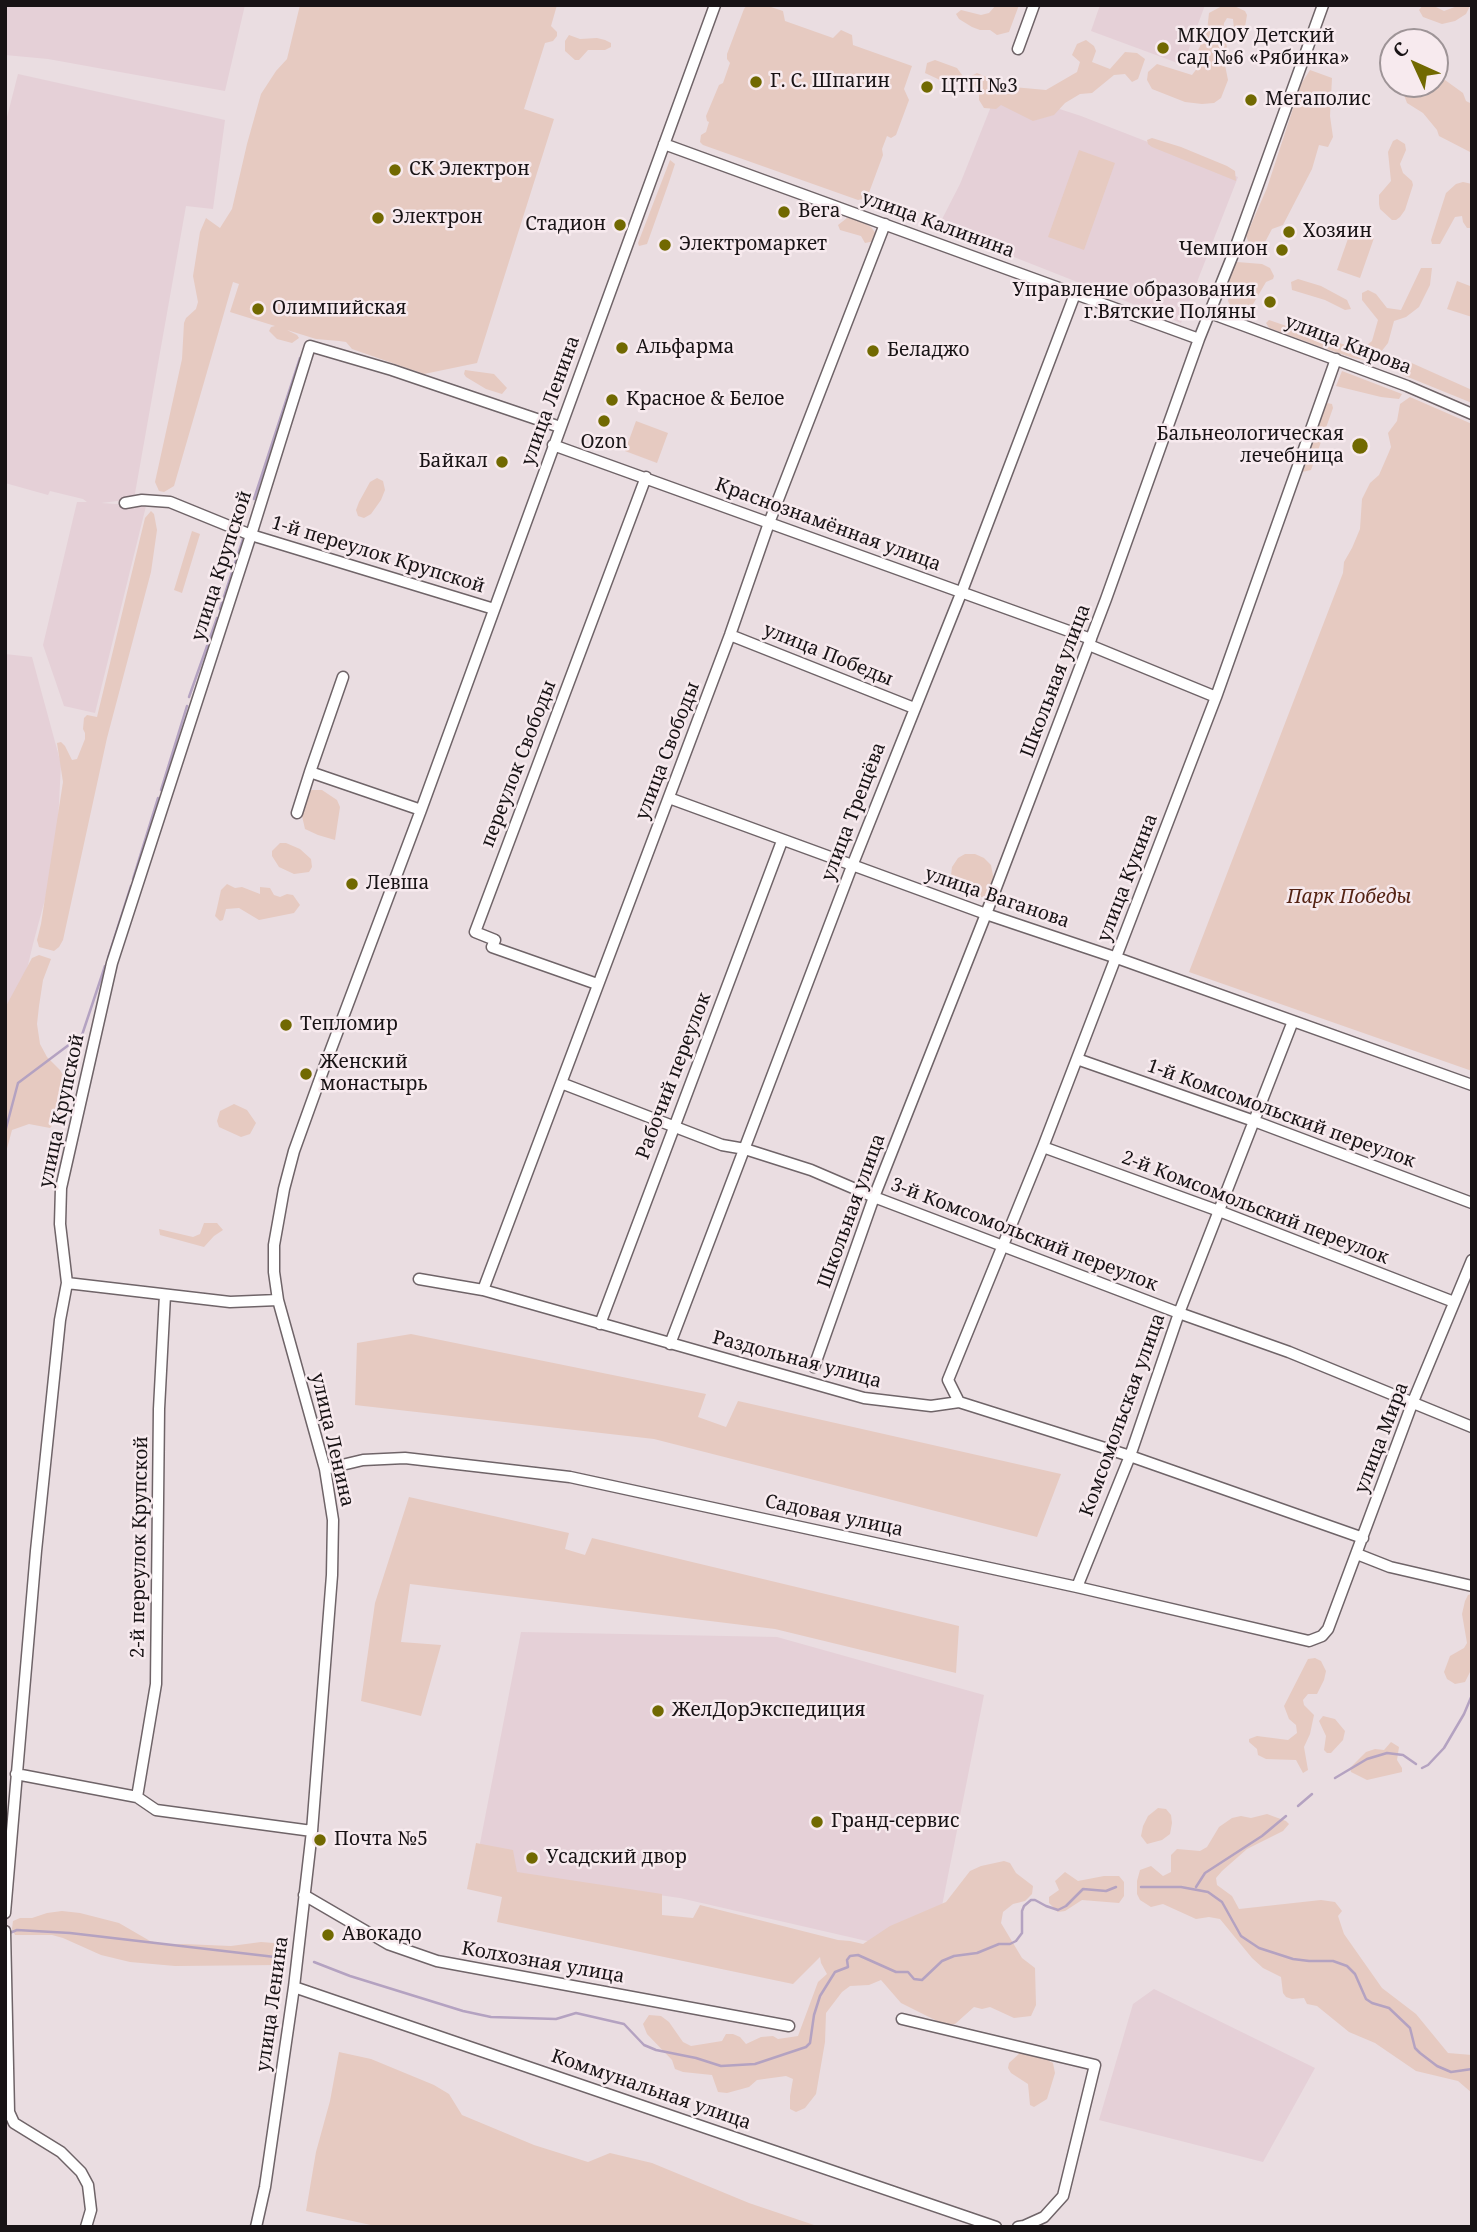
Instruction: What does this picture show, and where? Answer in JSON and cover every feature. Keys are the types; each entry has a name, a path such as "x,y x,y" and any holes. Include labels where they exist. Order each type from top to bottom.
{"street":[{"name":"улица Ленина","path":"256,2227 265,2187 294,1987 312,1831 333,1520 325,1469 278,1300 274,1245 284,1189 294,1152 715,5"},
{"path":"1018,49 1034,5"},
{"name":"Школьная улица","path":"814,1367 874,1197 1090,642 1323,5"},
{"name":"улица Калинина","path":"664,144 1199,339"},
{"name":"улица Свободы","path":"483,1290 730,635 769,523 885,224"},
{"name":"улица Трещёва","path":"670,1344 852,866 962,592 1075,294"},
{"name":"улица Кирова","path":"1210,313 1407,386 1472,414"},
{"name":"улица Крупской","path":"5,1913 60,1320 67,1283 60,1224 61,1188 112,963 310,346 392,370 560,427"},
{"name":"улица Кукина","path":"959,1402 948,1380 1004,1246 1117,958 1216,697 1336,359"},
{"name":"Краснознамённая улица","path":"554,445 962,592 1090,642 1216,697"},
{"name":"переулок Свободы","path":"597,984 492,947 495,940 475,932 646,477"},
{"name":"1-й переулок Крупской","path":"125,503 142,500 170,502 251,534 494,609"},
{"name":"улица Победы","path":"730,635 914,708"},
{"path":"297,813 343,677"},
{"path":"310,772 421,810"},
{"name":"улица Ваганова","path":"669,798 782,841 1472,1086"},
{"name":"Рабочий переулок","path":"600,1324 782,841"},
{"name":"Комсомольская улица","path":"1077,1587 1130,1456 1179,1313 1293,1021"},
{"name":"1-й Комсомольский переулок","path":"1077,1059 1255,1121 1472,1203"},
{"name":"3-й Комсомольский переулок","path":"561,1083 722,1145 745,1149 811,1170 874,1197 1289,1352 1471,1426"},
{"name":"2-й Комсомольский переулок","path":"1043,1147 1454,1302"},
{"name":"улица Мира","path":"1328,1629 1412,1404 1472,1259"},
{"name":"Раздольная улица","path":"419,1279 483,1290 864,1398 931,1406 959,1402 1130,1456 1363,1538"},
{"path":"67,1283 230,1302 278,1300"},
{"name":"2-й переулок Крупской","path":"137,1797 156,1684 159,1409 165,1295"},
{"name":"Садовая улица","path":"325,1469 363,1460 405,1458 570,1476 1077,1587 1303,1642 1317,1639 1328,1629"},
{"path":"1357,1554 1390,1567 1472,1586"},
{"path":"16,1774 137,1797 156,1810 312,1831"},
{"name":"Колхозная улица","path":"304,1895 388,1944 437,1961 789,2026"},
{"path":"5,1931 9,2112 14,2123 61,2152 82,2172 88,2185 91,2210 86,2227"},
{"name":"Коммунальная улица","path":"294,1987 996,2227"},
{"path":"902,2019 1095,2065 1063,2196 1044,2217 1018,2227"}],"shaded area":[{"path":"5,5 245,5 225,91 48,59 5,55"},
{"name":"МКДОУ Детский сад №6 «Рябинка»","path":"1100,5 1205,5 1183,65 1091,31"},
{"path":"18,74 225,120 213,209 186,206 134,499 101,503 146,506 95,713 64,706 43,645 77,502 87,502 50,491 48,495 5,483 5,125"},
{"path":"998,89 1081,116 1238,177 1181,323 938,227 960,184"},
{"path":"5,654 32,657 61,764 58,822 51,877 5,1061"},
{"path":"521,1632 777,1637 984,1695 932,1956 680,1898 475,1869"},
{"path":"1154,1989 1315,2068 1263,2162 1099,2120 1133,2004"}],"green space":[{"name":"СК Электрон","path":"300,5 557,5 551,26 557,36 553,41 545,43 524,109 554,119 477,363 424,374 352,349 346,342 316,339 287,330 299,338 292,343 277,339 269,331 275,326 230,312 239,284 233,282 174,486 164,492 159,491 155,482 182,359 184,323 196,309 198,302 193,276 200,232 206,218 220,228 232,209 261,94 287,59"},
{"path":"747,5 765,5 783,11 785,21 833,38 841,30 852,35 853,45 912,66 904,89 909,100 896,135 891,138 887,136 867,198 858,200 700,142 709,122 706,116 730,63 727,54"},
{"path":"996,5 1019,5 1009,32 997,35 990,30 980,30 959,19 956,14 961,10 981,15 989,13"},
{"path":"1232,5 1245,11 1247,15 1245,27 1238,33 1234,29 1233,19 1227,18 1224,23 1223,32 1227,47 1220,58 1225,65 1228,80 1221,98 1214,103 1185,102 1152,89 1147,80 1148,72 1157,64 1192,75 1198,67 1195,57 1207,31 1209,13 1222,6"},
{"path":"1423,5 1432,5 1444,11 1460,5 1470,6 1466,14 1455,21 1442,24 1423,17 1419,10"},
{"path":"569,35 580,39 605,40 611,43 611,47 605,50 588,50 579,60 575,60 565,51 565,41"},
{"path":"1086,40 1096,51 1092,62 1110,69 1125,52 1137,53 1145,59 1138,79 1132,82 1125,74 1114,75 1092,93 1080,94 1065,103 1054,115 1033,121 1001,105 996,109 984,108 979,100 979,88 953,79 940,80 925,73 927,63 935,60 957,68 965,79 977,73 1002,86 1046,90 1077,72 1080,62 1072,55 1077,44"},
{"path":"1310,70 1332,78 1330,116 1333,137 1328,147 1319,145 1312,169 1283,225 1272,229 1264,244 1251,248 1246,236 1267,188 1301,84"},
{"path":"1449,83 1463,93 1466,101 1472,104 1472,153 1439,136 1423,113 1407,103 1405,98 1449,98"},
{"path":"1152,138 1227,166 1235,171 1236,181 1152,147 1147,140"},
{"path":"1397,139 1405,144 1406,150 1400,164 1403,173 1413,185 1405,210 1400,217 1392,220 1380,209 1379,195 1391,181 1388,152 1393,141"},
{"path":"1079,150 1115,163 1084,250 1048,237"},
{"path":"670,160 675,164 647,244 639,246 638,243"},
{"path":"1456,184 1472,184 1472,228 1467,228 1462,216 1455,217 1440,244 1432,244 1446,193"},
{"path":"847,218 857,218 871,227 877,235 875,241 865,243 861,236 840,230 838,225"},
{"path":"1351,230 1374,238 1360,278 1337,270"},
{"path":"1237,262 1262,264 1270,268 1274,276 1266,282 1252,306 1241,312 1232,309 1228,301 1231,265"},
{"path":"1421,268 1432,268 1430,285 1419,307 1406,317 1394,321 1388,343 1373,362 1318,346 1269,328 1266,323 1269,320 1362,349 1372,341 1378,320 1362,300 1362,293 1368,290 1376,294 1387,308 1401,310"},
{"path":"1298,279 1321,286 1347,300 1351,309 1345,310 1325,300 1292,290 1291,282"},
{"path":"1457,281 1470,286 1472,283 1472,317 1447,309"},
{"path":"1405,360 1472,390 1472,403 1403,375 1400,368"},
{"path":"465,370 494,374 507,388 502,394 486,389 466,377"},
{"path":"1342,371 1402,394 1399,399 1381,397 1336,386"},
{"name":"Парк Победы","path":"1410,397 1472,424 1472,1071 1189,972 1343,573 1344,562 1360,529 1362,499 1370,483 1379,475 1391,447 1388,433 1397,421 1400,404"},
{"path":"1332,404 1333,408 1311,470 1302,472 1301,468 1323,406"},
{"path":"636,421 668,433 657,463 625,451"},
{"path":"377,478 383,481 385,490 381,500 371,514 364,518 358,516 356,510 359,502 370,482"},
{"path":"151,511 157,530 151,572 107,738 63,940 54,951 39,947 37,940 63,782 57,743 61,742 65,746 72,760 77,759 85,739 84,718 87,715 97,717 145,518"},
{"path":"192,531 200,534 182,593 174,590"},
{"path":"309,790 322,790 337,800 340,807 335,840 305,829 302,797"},
{"path":"280,843 300,849 311,859 312,867 309,872 294,874 279,867 272,851"},
{"path":"965,854 975,854 991,865 994,881 986,896 969,898 956,889 951,875 952,867 958,858"},
{"path":"227,884 260,894 260,887 270,888 274,895 280,897 293,895 300,905 294,913 259,920 239,908 226,909 223,920 220,921 215,916 221,890"},
{"path":"39,955 51,959 43,980 39,1006 37,1024 40,1044 69,1085 67,1104 50,1128 29,1124 12,1130 5,1156 5,1008 32,958"},
{"path":"234,1104 247,1110 256,1123 250,1134 241,1137 219,1127 217,1121 220,1111"},
{"path":"204,1223 217,1223 223,1230 204,1247 160,1235 159,1229 193,1237 200,1234"},
{"path":"411,1334 706,1394 698,1417 726,1427 738,1401 1061,1474 1037,1537 654,1439 355,1405 357,1343"},
{"path":"409,1497 569,1533 565,1549 585,1555 592,1538 959,1626 956,1673 775,1629 410,1584 401,1642 441,1645 421,1716 361,1701 375,1603"},
{"path":"1472,1594 1472,1668 1465,1682 1455,1684 1447,1679 1444,1672 1450,1656 1464,1648 1467,1643 1462,1614 1468,1595"},
{"path":"1308,1659 1321,1661 1326,1671 1317,1694 1308,1694 1303,1700 1304,1705 1314,1715 1304,1747 1308,1770 1303,1773 1296,1760 1266,1759 1258,1755 1249,1739 1257,1736 1288,1740 1297,1733 1296,1725 1289,1719 1284,1706"},
{"path":"1323,1716 1335,1719 1345,1731 1343,1740 1331,1753 1324,1750 1326,1736 1319,1721"},
{"path":"1391,1742 1399,1747 1397,1760 1402,1772 1367,1780 1351,1772 1350,1768 1366,1752 1384,1750"},
{"path":"1158,1808 1166,1809 1171,1815 1170,1834 1162,1840 1147,1844 1141,1836 1143,1826 1148,1816"},
{"path":"1267,1814 1289,1824 1283,1831 1247,1849 1216,1878 1217,1885 1232,1896 1239,1909 1321,1900 1335,1902 1342,1911 1338,1916 1344,1934 1382,1988 1416,2014 1448,2053 1472,2055 1472,2093 1458,2081 1416,2071 1375,2043 1349,2032 1317,2006 1307,2004 1304,1998 1286,1997 1281,1977 1263,1968 1252,1958 1220,1919 1196,1919 1163,1904 1151,1907 1140,1900 1137,1881 1140,1870 1151,1866 1163,1876 1171,1872 1171,1855 1177,1849 1200,1851 1207,1847 1219,1827 1232,1818 1251,1818"},
{"path":"476,1843 513,1850 517,1872 662,1894 662,1915 693,1918 700,1905 863,1944 890,1926 946,1902 970,1871 1004,1861 1010,1863 1016,1873 1033,1886 1032,1894 1025,1901 1013,1904 1003,1912 1001,1923 1022,1958 1035,1968 1036,2005 1031,2016 1014,2018 990,2007 974,2007 955,2024 943,2024 901,2003 881,1980 869,1985 850,1986 826,2013 825,2042 816,2094 805,2108 796,2112 790,2109 793,2079 786,2076 757,2080 749,2087 727,2093 718,2092 712,2075 675,2069 672,2060 647,2034 643,2024 649,2015 661,2016 669,2022 683,2042 691,2046 722,2041 726,2034 740,2037 746,2044 761,2037 773,2036 778,2039 798,2036 818,1982 827,1974 820,1957 793,1984 497,1922 502,1897 467,1889"},
{"path":"1065,1872 1078,1881 1119,1876 1124,1882 1124,1896 1119,1903 1082,1900 1065,1911 1058,1912 1049,1903 1049,1897 1059,1890 1055,1881"},
{"path":"62,1911 119,1923 150,1941 167,1945 231,1946 274,1943 282,1952 281,1959 278,1965 175,1966 130,1962 101,1955 63,1938 52,1935 15,1935 12,1929 13,1921 20,1918"},
{"path":"339,2052 371,2059 434,2085 449,2094 462,2115 534,2145 588,2162 610,2153 652,2163 749,2203 820,2227 380,2227 306,2211 316,2152 330,2101"},
{"path":"1021,2052 1038,2055 1053,2063 1055,2073 1047,2099 1034,2107 1030,2105 1028,2084 1008,2068 1009,2063"}],"waterway":[{"path":"254,499 300,358"},
{"path":"220,609 244,536"},
{"path":"189,697 217,618"},
{"path":"161,790 187,706"},
{"path":"133,879 158,798"},
{"path":"108,958 131,886"},
{"path":"5,1132 18,1083 82,1035 105,966"},
{"path":"1422,1768 1444,1748 1472,1695"},
{"path":"1335,1778 1367,1759 1387,1753 1403,1755 1416,1764"},
{"path":"1298,1806 1312,1794"},
{"path":"1196,1887 1205,1873 1262,1836 1286,1816"},
{"path":"314,1962 463,2011 491,2017 556,2019 576,2013 624,2024 644,2045 656,2050 721,2066 755,2064 806,2047 810,2043 820,1996 835,1972 848,1967 847,1960 850,1956 858,1955 896,1972 908,1972 914,1979 922,1980 942,1961 954,1956 977,1953 999,1944 1016,1941 1022,1933 1022,1911 1031,1900 1058,1910 1083,1889 1106,1891 1116,1887"},
{"path":"1141,1887 1181,1887 1208,1892 1222,1902 1241,1936 1259,1948 1293,1959 1333,1961 1347,1966 1355,1974 1366,1999 1389,2008 1410,2028 1415,2048 1420,2053 1437,2066 1451,2072 1472,2069"},
{"path":"7,1934 17,1930 70,1933 275,1957"}],"place":[{"name":"МКДОУ Детский сад №6 «Рябинка»","path":"1163,48"},
{"name":"Г. С. Шпагин","path":"756,82"},
{"name":"ЦТП №3","path":"927,87"},
{"name":"Мегаполис","path":"1251,100"},
{"name":"СК Электрон","path":"395,170"},
{"name":"Вега","path":"784,212"},
{"name":"Электрон","path":"378,218"},
{"name":"Стадион","path":"620,225"},
{"name":"Хозяин","path":"1289,232"},
{"name":"Электромаркет","path":"665,245"},
{"name":"Чемпион","path":"1282,250"},
{"name":"Управление образования г.Вятские Поляны","path":"1270,302"},
{"name":"Олимпийская","path":"258,309"},
{"name":"Альфарма","path":"622,348"},
{"name":"Беладжо","path":"873,351"},
{"name":"Красное & Белое","path":"612,400"},
{"name":"Ozon","path":"604,421"},
{"name":"Бальнеологическая лечебница","path":"1360,446"},
{"name":"Байкал","path":"502,462"},
{"name":"Левша","path":"352,884"},
{"name":"Тепломир","path":"286,1025"},
{"name":"Женский монастырь","path":"306,1074"},
{"name":"ЖелДорЭкспедиция","path":"658,1711"},
{"name":"Гранд-сервис","path":"817,1822"},
{"name":"Почта №5","path":"320,1840"},
{"name":"Усадский двор","path":"532,1858"},
{"name":"Авокадо","path":"328,1935"}]}
